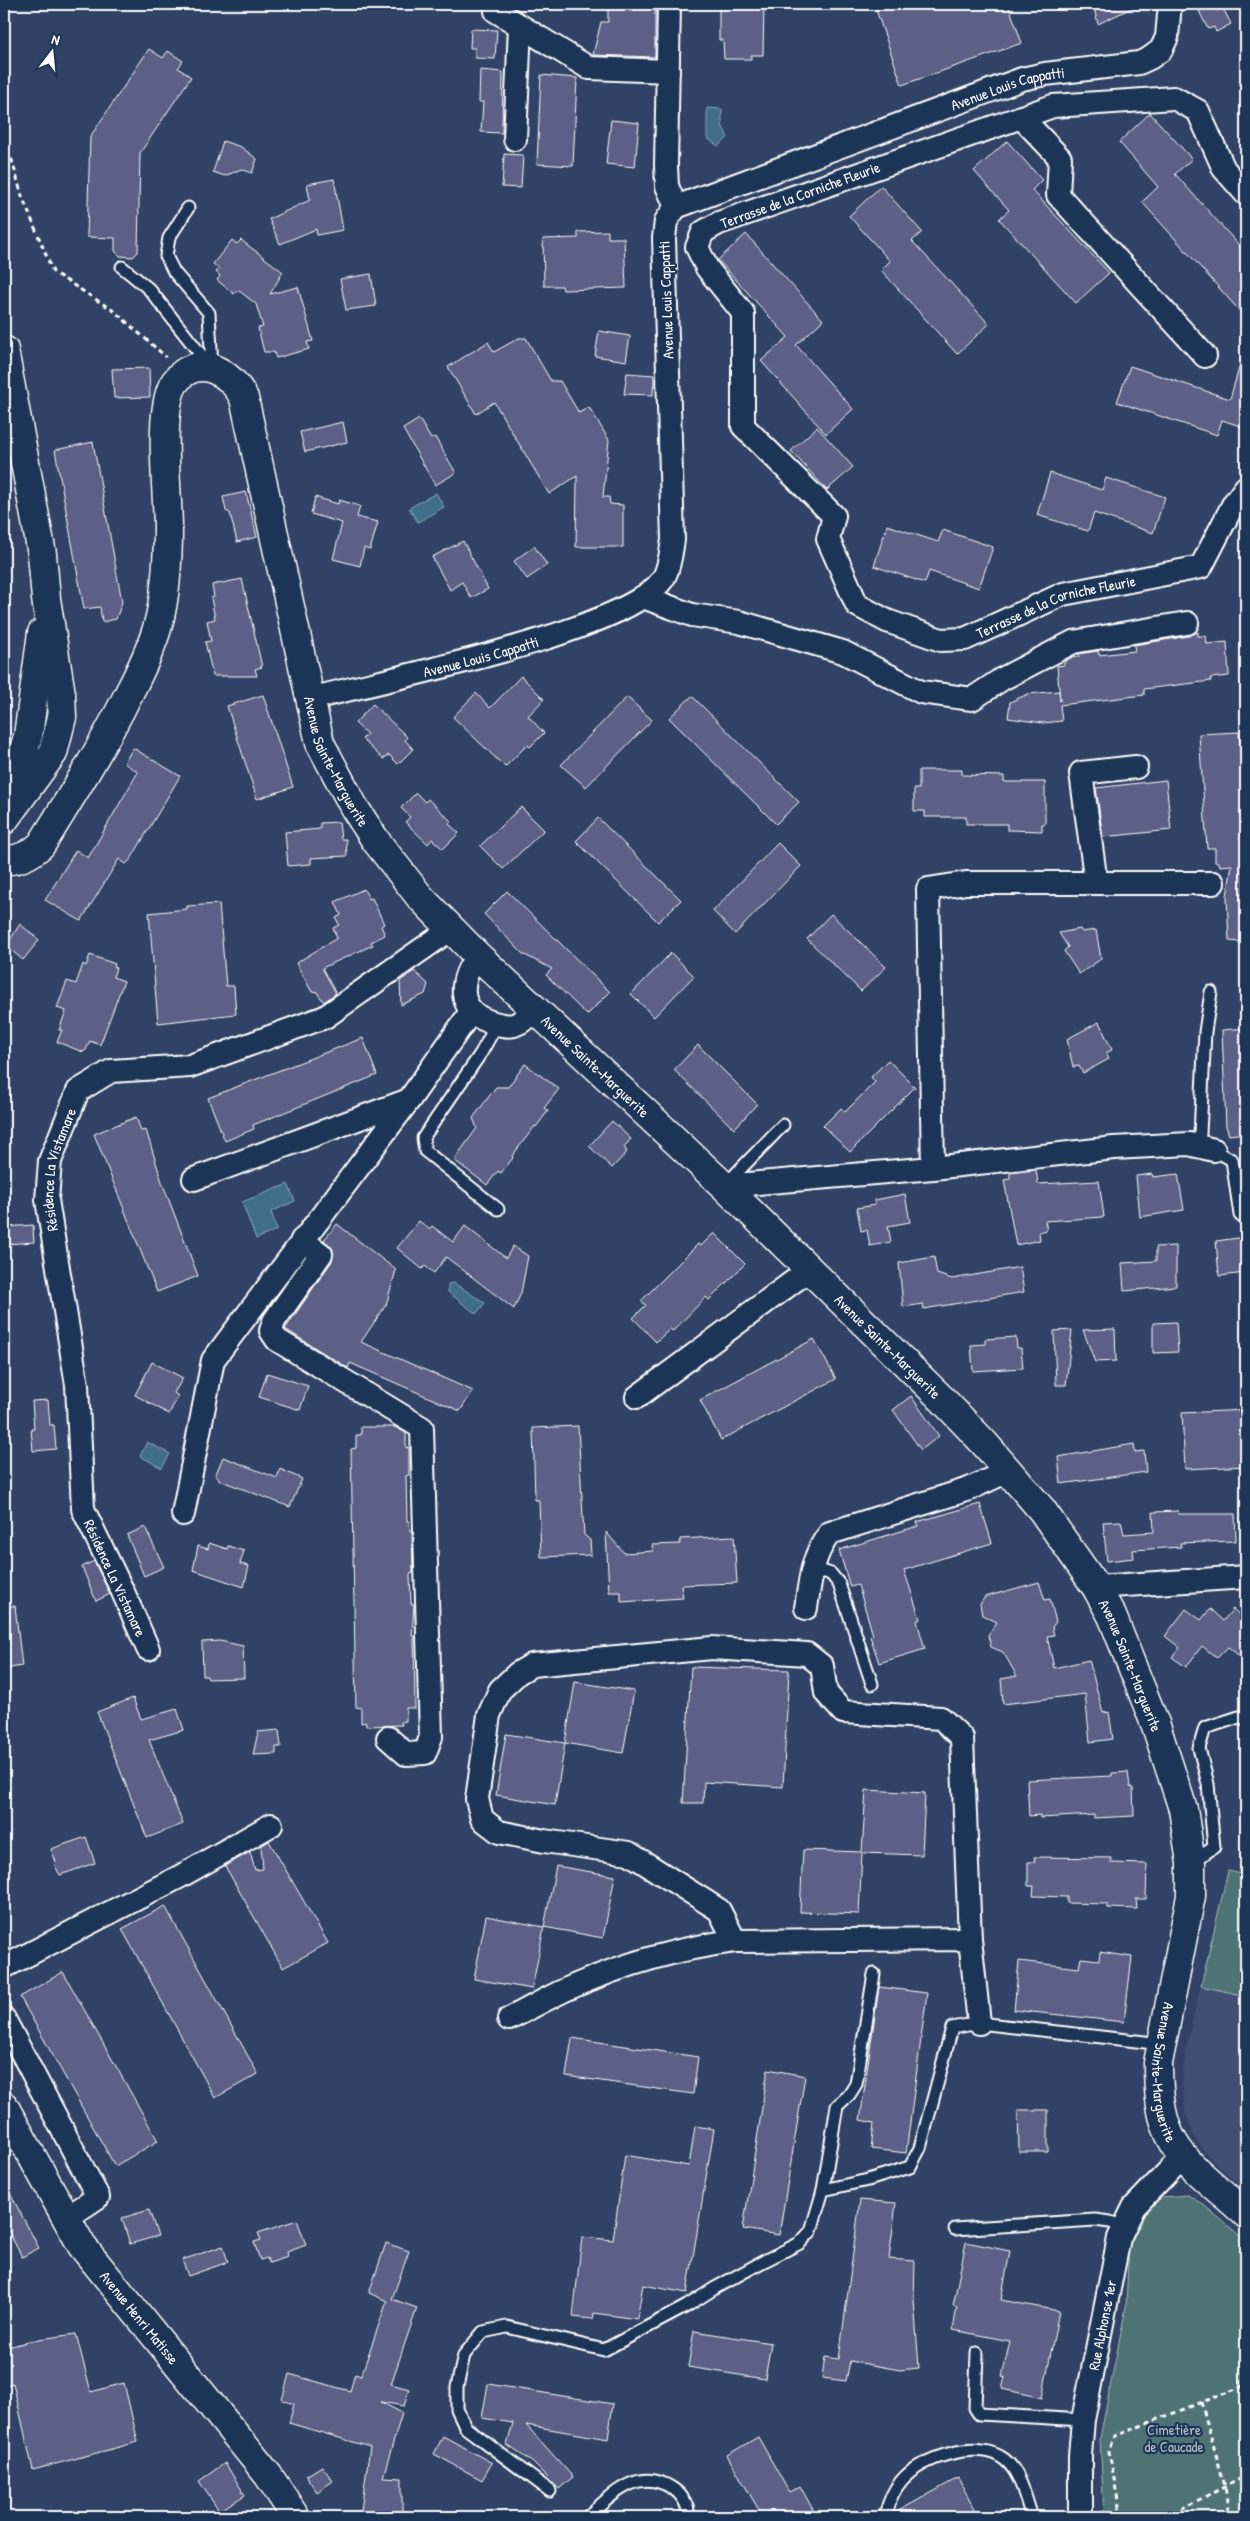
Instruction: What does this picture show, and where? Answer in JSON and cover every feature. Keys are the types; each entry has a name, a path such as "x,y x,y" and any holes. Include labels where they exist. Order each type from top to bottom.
{"street":[{"path":"496,4 496,11 589,68 668,71"},
{"path":"668,4 666,166 667,186 676,207"},
{"name":"Avenue Louis Cappatti","path":"310,699 536,642 622,610 643,597 664,577 673,540 664,238 666,221 676,207 1022,79 1045,74 1139,63 1161,50 1167,38 1170,4"},
{"path":"515,139 520,26"},
{"name":"Terrasse de la Corniche Fleurie","path":"1246,194 1224,170 1198,111 1174,98 1053,106 719,223 703,232 697,247 707,268 743,313 743,426 834,516 828,539 857,605 887,621 941,640 965,639 1063,594 1201,567 1234,503 1246,487"},
{"path":"1021,117 1060,158 1058,195 1205,356"},
{"path":"4,350 42,554 46,600 48,693 23,753 4,792"},
{"path":"4,860 32,853 41,844 99,750 145,661 158,625 164,593 168,530 166,406 175,382 193,370 212,368"},
{"name":"Avenue Sainte-Marguerite","path":"212,368 230,378 244,398 310,699 324,752 354,807 376,841 406,881 478,956 724,1186 963,1420 1042,1510 1096,1587 1112,1616 1156,1726 1183,1809 1191,1863 1191,1896 1188,1920 1158,2072 1160,2097 1169,2133 1183,2156 1246,2214"},
{"path":"643,597 692,615 740,622 843,652 921,692 972,700 1002,679 1073,642 1187,624"},
{"path":"4,820 53,753 62,717 48,693"},
{"path":"1096,883 1082,773 1136,767"},
{"path":"933,1168 928,889 966,883 1214,883"},
{"name":"Résidence La Vistamare","path":"148,1649 83,1508 77,1385 47,1200 50,1161 78,1091 111,1071 190,1066 325,1017 451,929"},
{"path":"478,956 468,967 464,980 464,1001 471,1012 497,1024 516,1024 525,1020 536,1009"},
{"path":"183,1514 213,1360 409,1100 471,1012"},
{"path":"194,1179 409,1100"},
{"path":"724,1186 933,1168 1114,1148 1205,1148"},
{"path":"302,1240 321,1254 274,1320 270,1332 277,1340 422,1428 431,1737 425,1752 406,1754 388,1738"},
{"path":"636,1397 810,1270"},
{"path":"806,1608 813,1568 820,1546 830,1533 969,1489 1008,1472"},
{"path":"1096,1587 1246,1577"},
{"path":"735,1940 719,1910 629,1853 544,1841 499,1832 482,1819 478,1799 489,1715 500,1690 518,1673 532,1665 712,1648 807,1654 822,1666 826,1693 843,1712 941,1718 962,1738 970,1939 979,2023"},
{"path":"4,1967 181,1876 271,1825"},
{"path":"509,2019 573,1986 623,1968 696,1946 735,1940 970,1939"},
{"path":"4,2018 98,2197 65,2219"},
{"name":"Avenue Henri Matisse","path":"4,2106 65,2219 82,2246 268,2475 296,2517"},
{"name":"Rue Alphonse 1er","path":"1080,2517 1080,2454 1083,2420 1119,2238 1134,2208 1183,2156"}],"lane":[{"path":"188,208 169,238 166,256 174,272 209,313 212,368"},
{"path":"122,268 149,289 212,368"},
{"path":"1211,992 1206,1032 1200,1134 1205,1148 1232,1160 1240,1215 1246,1220"},
{"path":"497,1024 481,1053 423,1138 425,1151 498,1209"},
{"path":"724,1186 783,1125"},
{"path":"813,1568 831,1574 839,1584 872,1684"},
{"path":"1191,1863 1214,1847 1208,1784 1199,1748 1205,1728 1239,1717 1246,1719"},
{"path":"550,2491 466,2428 458,2409 457,2387 464,2355 483,2332 507,2327 604,2350 687,2306 739,2275 800,2244 812,2231 823,2190 837,2106 849,2095 856,2084 874,1974"},
{"path":"823,2190 868,2180 910,2167 920,2148 952,2028 979,2023 1162,2044"},
{"path":"955,2228 1096,2220 1124,2226"},
{"path":"977,2353 975,2408 979,2414 1083,2420"},
{"path":"885,2517 890,2496 903,2479 921,2463 963,2450 986,2451 1004,2459 1016,2473 1032,2517"},
{"path":"587,2517 631,2482 647,2480 664,2483 682,2495 689,2517"}],"path":[{"path":"4,155 11,157 22,196 53,272 114,311 185,374"},
{"path":"1121,2517 1109,2451 1115,2436 1246,2386"},
{"path":"1201,2402 1225,2486 1229,2517"},
{"path":"1165,2517 1246,2476"}],"shaded area":[{"path":"707,108 722,109 722,125 728,138 718,146 707,138"},
{"path":"436,493 444,507 418,522 409,508"},
{"path":"288,1184 295,1201 271,1212 277,1230 256,1239 242,1202"},
{"path":"454,1283 485,1303 476,1314 448,1292 448,1284"},
{"path":"147,1442 170,1454 162,1468 140,1456"},
{"path":"1228,1871 1246,1875 1246,2190 1209,2157 1194,2137 1185,2112 1182,2086 1185,2052"}],"green space":[{"path":"1228,1871 1246,1875 1246,1996 1201,1986"},
{"name":"Cimetière de Caucade","path":"1188,2195 1205,2206 1246,2241 1246,2517 1104,2517 1100,2438 1126,2307 1129,2240 1141,2213 1162,2197"}],"building":[{"path":"608,4 655,5 655,57 593,55 601,22 608,22"},
{"path":"719,4 764,4 763,55 751,55 751,59 724,59 723,40 719,40"},
{"path":"874,4 1008,4 1022,43 902,85"},
{"path":"1093,4 1140,4 1098,24"},
{"path":"1202,4 1221,4 1231,24 1216,32 1214,27 1208,29 1199,11 1204,9"},
{"path":"471,29 497,30 495,59 475,58 475,48 470,48"},
{"path":"149,49 163,58 168,51 183,61 178,68 191,77 140,153 138,252 133,257 120,256 115,251 115,238 87,237 90,137"},
{"path":"480,70 503,72 502,133 481,132 483,102 479,102"},
{"path":"541,75 577,78 573,166 537,164"},
{"path":"1150,113 1192,159 1175,174 1246,253 1246,318 1142,202 1158,187 1119,142"},
{"path":"611,120 639,123 635,167 606,164"},
{"path":"223,141 241,147 257,159 252,173 241,169 225,176 213,172"},
{"path":"1007,141 1042,180 1032,190 1109,273 1076,303 999,219 1009,210 974,171"},
{"path":"504,154 523,155 521,188 502,187"},
{"path":"334,179 343,230 317,235 316,229 280,244 269,219 310,200 307,184"},
{"path":"881,186 922,232 912,241 989,324 957,354 881,270 890,261 849,216"},
{"path":"608,231 608,238 624,238 626,288 563,290 562,286 544,286 543,239 578,238 578,232"},
{"path":"746,234 823,320 796,345 853,409 826,434 761,361 788,337 718,260"},
{"path":"232,240 237,244 241,240 283,272 270,294 298,287 313,341 307,342 309,349 276,358 274,352 264,352 258,328 263,327 256,304 238,290 234,294 217,280 220,276 216,272 219,269 213,264"},
{"path":"371,274 376,306 346,310 340,279"},
{"path":"599,331 630,336 626,361 595,356"},
{"path":"519,338 526,338 551,381 560,381 579,413 589,407 609,440 603,497 609,497 610,504 623,505 623,547 576,547 577,476 549,494 494,402 476,414 448,367 488,342 494,352"},
{"path":"1242,358 1246,359 1246,428 1222,420 1217,435 1117,402 1130,366 1230,399"},
{"path":"149,368 150,397 114,398 112,369"},
{"path":"627,373 654,375 653,395 624,394"},
{"path":"419,419 431,439 435,437 456,473 435,485 403,429"},
{"path":"343,422 347,442 305,452 300,432"},
{"path":"817,427 853,467 827,490 791,451"},
{"path":"93,442 122,602 116,619 102,622 100,607 84,609 55,450"},
{"path":"1050,473 1102,490 1106,478 1165,497 1153,533 1094,513 1088,531 1037,515"},
{"path":"246,492 257,537 237,542 230,513 226,511 223,497"},
{"path":"315,497 338,504 339,500 360,506 357,517 378,522 370,550 364,548 360,566 333,559 342,523 311,514"},
{"path":"887,525 938,542 943,530 993,547 979,588 929,571 925,583 874,566"},
{"path":"463,541 488,589 471,598 462,582 450,590 432,557"},
{"path":"534,546 547,565 527,579 514,561"},
{"path":"242,579 262,667 255,669 257,676 213,676 205,642 211,641 207,621 215,619 211,598 214,597 212,585"},
{"path":"1198,632 1198,636 1206,636 1207,644 1227,642 1229,676 1210,678 1211,681 1144,689 1144,695 1060,705 1062,721 1043,723 1008,718 1010,702 1028,694 1059,691 1060,701 1057,666 1064,665 1064,662 1070,658 1079,657 1078,654 1098,651 1099,655 1135,651 1134,645 1189,636"},
{"path":"521,676 544,699 528,716 544,733 530,747 527,745 505,767 453,717 476,693 490,708"},
{"path":"263,695 293,787 257,799 227,706"},
{"path":"692,696 799,802 776,824 669,718"},
{"path":"627,697 652,720 586,787 561,765"},
{"path":"373,704 407,737 405,740 413,749 398,764 389,755 383,759 362,739 367,734 355,723"},
{"path":"1239,732 1243,781 1246,780 1246,894 1240,942 1229,941 1227,896 1232,865 1220,866 1219,862 1215,862 1215,848 1207,848 1199,734"},
{"path":"133,748 180,776 131,859 126,864 119,859 81,921 45,900 76,850 88,858 138,772 124,763"},
{"path":"919,770 962,770 962,775 1004,776 1004,782 1045,782 1045,824 1042,824 1042,831 1007,830 1007,824 966,824 966,817 925,817 925,811 914,811 914,789 919,789"},
{"path":"1166,780 1171,830 1103,837 1096,788"},
{"path":"416,793 425,802 428,799 451,821 449,824 459,833 443,849 432,839 428,844 405,822 410,817 401,808"},
{"path":"521,807 544,830 503,869 480,846"},
{"path":"598,818 681,900 658,922 576,841"},
{"path":"339,822 341,839 346,839 347,856 311,858 311,864 288,866 285,832 320,829 320,823"},
{"path":"778,843 801,866 735,934 713,911"},
{"path":"364,889 369,899 372,898 384,924 381,926 385,935 371,942 373,945 322,968 336,993 324,1002 316,991 312,992 296,963 337,938 333,928 339,925 336,918 341,915 335,902"},
{"path":"507,891 610,992 587,1015 546,975 552,969 523,954 484,914"},
{"path":"219,904 226,986 234,986 236,1014 158,1023 149,913 187,909 187,906"},
{"path":"831,914 886,967 861,991 807,939"},
{"path":"20,924 39,940 23,960 6,946"},
{"path":"1080,929 1082,932 1096,930 1101,959 1079,974 1064,951 1068,947 1059,933"},
{"path":"671,953 694,976 654,1017 631,994"},
{"path":"90,955 115,964 114,967 116,968 113,977 124,981 100,1045 90,1041 83,1052 57,1042 66,1011 57,1008 67,981 76,984 83,964 86,966"},
{"path":"414,971 428,984 425,994 401,1005 400,981"},
{"path":"1099,1022 1112,1050 1106,1053 1109,1059 1083,1073 1079,1066 1073,1067 1067,1039"},
{"path":"1246,1028 1246,1063 1243,1064 1246,1133 1229,1135 1226,1126 1222,1030"},
{"path":"363,1038 377,1075 253,1125 254,1129 225,1141 208,1098"},
{"path":"698,1045 757,1104 734,1129 674,1070"},
{"path":"888,1060 915,1087 850,1152 823,1126 841,1108 845,1112 875,1082 871,1077"},
{"path":"525,1064 559,1089 544,1108 548,1111 512,1156 513,1158 501,1173 498,1171 487,1185 454,1160 477,1128 473,1118 496,1087 508,1087"},
{"path":"136,1117 141,1131 146,1130 162,1182 198,1276 157,1292 94,1134"},
{"path":"612,1121 631,1139 624,1147 627,1152 612,1168 589,1146"},
{"path":"1036,1170 1038,1184 1099,1181 1104,1217 1045,1221 1047,1230 1039,1232 1040,1240 1016,1245 1004,1180 1010,1179 1010,1173"},
{"path":"1152,1174 1153,1177 1178,1174 1184,1210 1140,1217 1136,1176"},
{"path":"905,1194 910,1222 888,1226 891,1242 870,1246 867,1230 861,1231 857,1208 875,1205 875,1200"},
{"path":"419,1221 429,1229 432,1226 453,1242 465,1226 506,1258 513,1246 528,1256 521,1293 514,1309 446,1257 434,1273 425,1266 422,1269 397,1248"},
{"path":"337,1224 396,1270 386,1305 361,1342 473,1391 460,1411 350,1363 348,1368 285,1329 332,1261 333,1249 324,1240"},
{"path":"33,1225 34,1242 7,1244 5,1227"},
{"path":"714,1233 745,1264 709,1300 706,1297 673,1331 670,1329 656,1342 633,1318 646,1305 641,1301 698,1244 701,1246"},
{"path":"1246,1237 1246,1273 1219,1276 1216,1241"},
{"path":"1176,1246 1176,1286 1124,1291 1122,1263 1156,1261 1156,1247"},
{"path":"934,1257 937,1274 952,1279 1020,1267 1024,1292 924,1309 923,1304 903,1307 899,1263"},
{"path":"1176,1322 1178,1352 1153,1353 1153,1323"},
{"path":"1115,1329 1116,1361 1095,1362 1083,1330"},
{"path":"1072,1330 1066,1385 1056,1385 1054,1331"},
{"path":"1016,1337 1017,1348 1021,1348 1023,1368 973,1371 971,1345 985,1344 985,1339"},
{"path":"814,1339 836,1379 721,1440 700,1400"},
{"path":"152,1362 183,1378 174,1393 178,1396 169,1414 135,1395"},
{"path":"267,1373 308,1386 300,1410 259,1397"},
{"path":"911,1396 939,1436 921,1450 893,1410"},
{"path":"48,1400 50,1425 54,1425 56,1449 33,1451 31,1429 34,1429 32,1401"},
{"path":"1246,1410 1246,1466 1185,1469 1182,1413"},
{"path":"578,1426 584,1535 590,1540 591,1555 541,1557 539,1500 535,1500 533,1428"},
{"path":"361,1427 395,1427 406,1433 406,1448 409,1447 409,1475 406,1476 407,1521 409,1521 410,1531 412,1531 413,1573 410,1574 411,1604 414,1604 412,1636 414,1636 415,1708 406,1708 406,1721 401,1722 402,1725 366,1726 366,1722 361,1723 361,1708 356,1707 351,1449 356,1448 356,1435 361,1435"},
{"path":"1134,1444 1135,1452 1144,1451 1146,1472 1061,1484 1058,1457"},
{"path":"223,1457 277,1478 280,1469 302,1479 290,1507 219,1480 215,1476"},
{"path":"980,1504 992,1543 904,1570 920,1619 917,1621 925,1649 879,1663 870,1636 873,1635 858,1585 850,1587 839,1550 918,1526 917,1522"},
{"path":"1178,1511 1179,1514 1235,1514 1236,1541 1180,1543 1181,1547 1133,1550 1134,1558 1107,1561 1103,1522 1121,1521 1124,1534 1154,1532 1153,1512"},
{"path":"145,1527 164,1567 144,1576 127,1535"},
{"path":"606,1532 624,1553 653,1551 652,1545 680,1544 680,1539 734,1536 737,1583 681,1585 683,1598 621,1602 621,1592 609,1592"},
{"path":"209,1543 227,1549 228,1546 244,1551 240,1564 249,1566 244,1587 193,1570 198,1546 208,1549"},
{"path":"94,1561 110,1594 96,1601 82,1567"},
{"path":"1039,1582 1045,1600 1050,1599 1056,1622 1052,1627 1054,1635 1047,1636 1054,1668 1089,1660 1103,1713 1109,1712 1113,1739 1090,1742 1085,1694 1003,1704 1001,1679 1017,1676 1003,1652 991,1647 988,1635 997,1622 982,1615 980,1604 985,1597"},
{"path":"4,1606 15,1606 22,1666 4,1669"},
{"path":"1186,1609 1201,1620 1210,1609 1223,1621 1233,1609 1246,1621 1246,1661 1228,1647 1217,1658 1202,1646 1186,1667 1172,1657 1180,1648 1165,1636"},
{"path":"220,1641 243,1646 244,1678 208,1679 207,1676 203,1676 202,1642"},
{"path":"691,1667 789,1670 783,1787 704,1782 703,1803 683,1803"},
{"path":"575,1682 634,1691 623,1753 565,1743"},
{"path":"133,1698 141,1719 177,1709 184,1730 149,1740 183,1824 147,1838 97,1712"},
{"path":"279,1730 281,1747 276,1747 276,1754 253,1755 258,1732"},
{"path":"506,1734 565,1743 555,1805 496,1795"},
{"path":"1128,1772 1130,1787 1133,1788 1134,1816 1094,1818 1094,1815 1040,1818 1040,1815 1029,1816 1027,1780 1112,1776 1112,1773"},
{"path":"866,1790 925,1793 922,1855 862,1853 859,1914 800,1912 803,1850 862,1852"},
{"path":"86,1837 95,1863 60,1875 54,1864 56,1862 51,1849"},
{"path":"269,1841 328,1943 283,1968 225,1866 250,1852 255,1870 263,1869 261,1846"},
{"path":"1034,1857 1111,1858 1111,1863 1147,1864 1146,1899 1136,1899 1137,1909 1107,1908 1107,1904 1067,1903 1067,1897 1033,1896 1034,1886 1028,1886 1028,1862 1035,1862"},
{"path":"556,1866 615,1876 603,1938 544,1927"},
{"path":"165,1906 258,2074 215,2098 122,1929"},
{"path":"486,1916 544,1927 532,1989 474,1979"},
{"path":"1100,1952 1132,1957 1124,2022 1014,2010 1019,1961 1079,1968 1081,1958 1099,1960"},
{"path":"63,1972 158,2141 115,2166 20,1997"},
{"path":"879,1987 927,1993 906,2153 871,2149 874,2123 860,2120"},
{"path":"572,2038 698,2057 693,2094 566,2076"},
{"path":"768,2069 805,2076 779,2235 743,2229"},
{"path":"1018,2110 1048,2110 1048,2152 1019,2152"},
{"path":"695,2126 714,2129 687,2293 643,2285 637,2319 594,2313 593,2319 573,2317 582,2237 613,2240 625,2155 689,2166"},
{"path":"4,2182 39,2248 22,2257 4,2223"},
{"path":"860,2200 896,2203 889,2259 915,2261 914,2300 919,2368 900,2370 850,2361 846,2381 822,2378 825,2357 839,2359"},
{"path":"149,2210 158,2236 130,2244 122,2218"},
{"path":"297,2220 306,2245 287,2252 288,2257 269,2263 267,2258 260,2260 254,2242 261,2240 258,2233"},
{"path":"966,2242 1010,2251 1001,2300 1059,2311 1042,2398 1002,2389 1005,2377 1002,2376 1010,2341 953,2330 957,2307 953,2306"},
{"path":"386,2243 409,2251 392,2299 417,2308 391,2384 409,2389 404,2406 381,2402 402,2413 383,2477 402,2478 402,2517 360,2517 370,2447 289,2423 294,2404 282,2400 289,2374 350,2391 355,2374 361,2376 387,2301 369,2293"},
{"path":"223,2246 228,2262 188,2276 182,2260"},
{"path":"694,2331 771,2343 765,2379 688,2367"},
{"path":"76,2334 91,2392 124,2383 138,2442 33,2470 13,2383 4,2386 4,2348 39,2339"},
{"path":"488,2384 613,2404 608,2439 526,2425 573,2477 559,2489 532,2462 507,2445 513,2423 482,2418"},
{"path":"443,2436 492,2463 482,2480 434,2454"},
{"path":"758,2437 789,2492 800,2486 817,2517 763,2517 727,2455"},
{"path":"225,2463 245,2495 219,2511 199,2481"},
{"path":"322,2466 333,2481 317,2492 306,2476"},
{"path":"958,2478 979,2517 893,2517 893,2514"}]}
